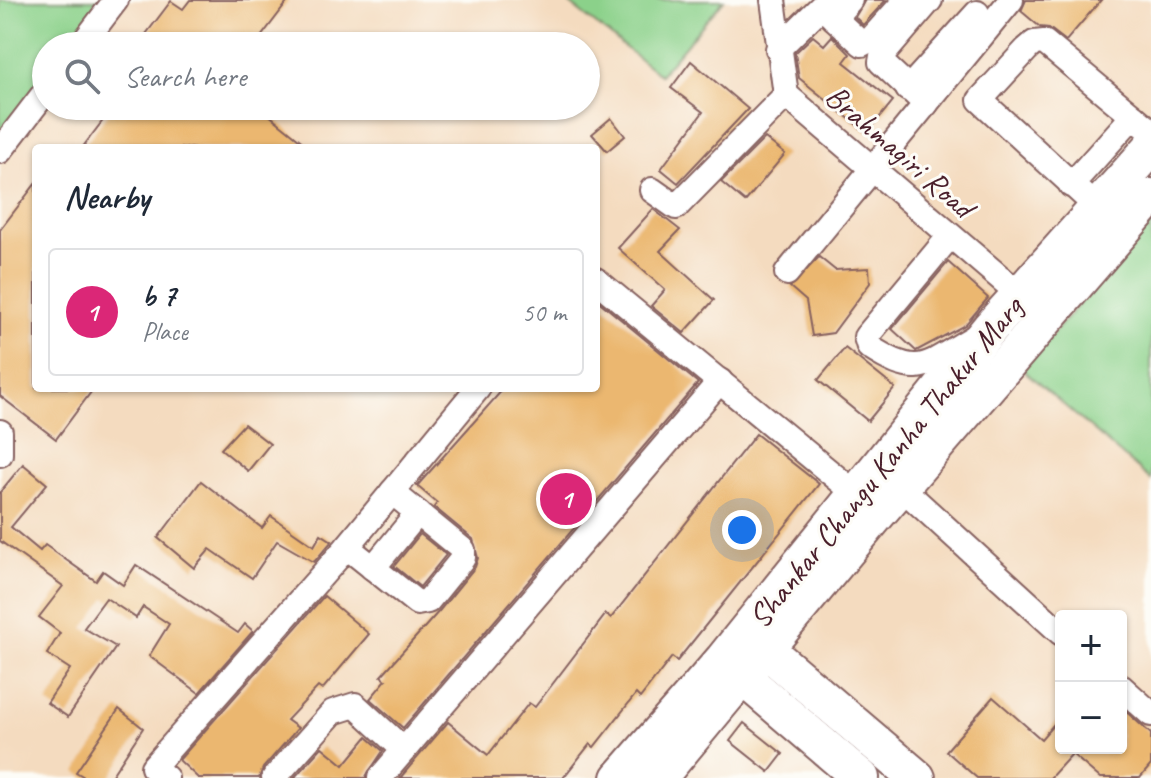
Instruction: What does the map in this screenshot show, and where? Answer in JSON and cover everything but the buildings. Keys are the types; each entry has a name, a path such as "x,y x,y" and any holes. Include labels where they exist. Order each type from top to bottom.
{"street":[{"path":"92,32 116,0"},
{"name":"Brahmagiri Road","path":"773,0 786,95 1033,306"},
{"path":"778,49 834,6 862,44 866,44 906,0"},
{"path":"917,96 885,67 882,56 930,0"},
{"path":"787,273 874,169 917,96 977,12 1011,0"},
{"path":"917,96 952,73 977,12"},
{"path":"980,100 1027,49 1034,43 1044,42 1142,124 1071,185"},
{"path":"952,73 1098,208"},
{"path":"652,190 676,207 786,95"},
{"path":"0,151 32,109"},
{"name":"Shankar Changu Kanha Thakur Marg","path":"658,778 745,655 1033,306 1098,208 1151,148"},
{"name":"Shankar Changu Kanha Thakur Marg","path":"879,490 990,328 1033,306 1151,197"},
{"path":"950,236 868,332 869,347 892,362 908,367 924,367 990,328"},
{"path":"600,283 720,381 879,490 1055,628"},
{"path":"380,778 720,381"},
{"path":"166,778 153,767 347,547 475,392"},
{"path":"0,432 0,454"},
{"path":"347,547 417,603 428,601 437,591 463,558 463,550 392,492"},
{"path":"373,568 418,513"},
{"path":"745,655 861,778"},
{"path":"745,655 917,778"},
{"name":"Shankar Changu Kanha Thakur Marg","path":"620,778 745,655"},
{"path":"1127,692 1151,714"},
{"path":"274,778 333,712 346,706 355,705 404,750"}],"green space":[{"path":"0,0 101,0 79,32 32,32 32,98 0,143"},
{"path":"565,0 724,0 660,75"},
{"path":"1151,222 1151,480 1022,369"}],"place":[{"name":"b 7","path":"566,499"}]}
